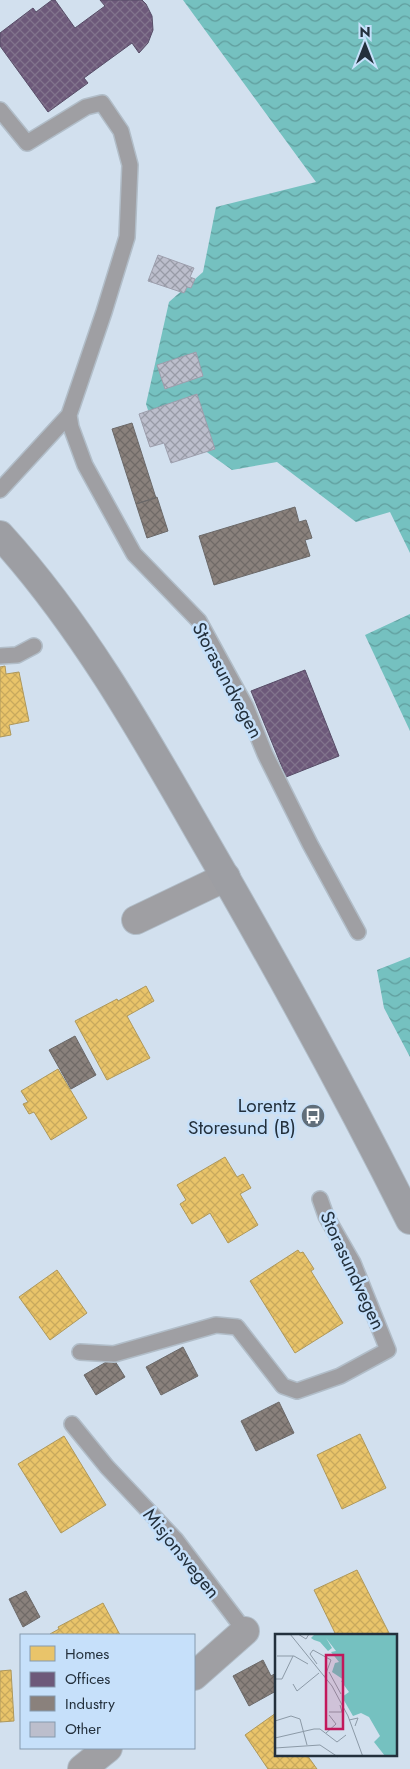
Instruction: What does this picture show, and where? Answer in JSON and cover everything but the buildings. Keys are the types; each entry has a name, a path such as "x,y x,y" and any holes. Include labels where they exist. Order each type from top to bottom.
{"main road":[{"path":"0,534 26,563 95,658 148,743 226,877 410,1220"}],"street":[{"path":"136,920 226,877"},
{"name":"Misjonsvegen","path":"195,1675 245,1631"},
{"path":"82,1769 107,1749"}],"lane":[{"path":"0,110 27,143 86,107 102,103 121,131 130,166 127,237 69,415 0,490"},
{"name":"Storasundvegen","path":"69,415 70,427 85,465 134,554 200,621 246,707 265,754 310,844 358,932"},
{"path":"0,656 17,655 34,646"},
{"name":"Storasundvegen","path":"80,1352 114,1354 216,1325 237,1327 282,1386 297,1390 340,1376 388,1350 353,1262 326,1216 320,1198"},
{"name":"Misjonsvegen","path":"72,1424 108,1467 176,1540 245,1631"}],"water":[{"path":"183,0 410,0 410,553 390,512 356,522 277,462 232,470 148,410 146,404 169,302 203,272 216,207 316,182"},
{"path":"410,614 410,731 365,635"},
{"path":"410,957 410,1057 384,1008 377,970"}],"place":[{"name":"Lorentz Storesund (B)","path":"313,1116"}]}
